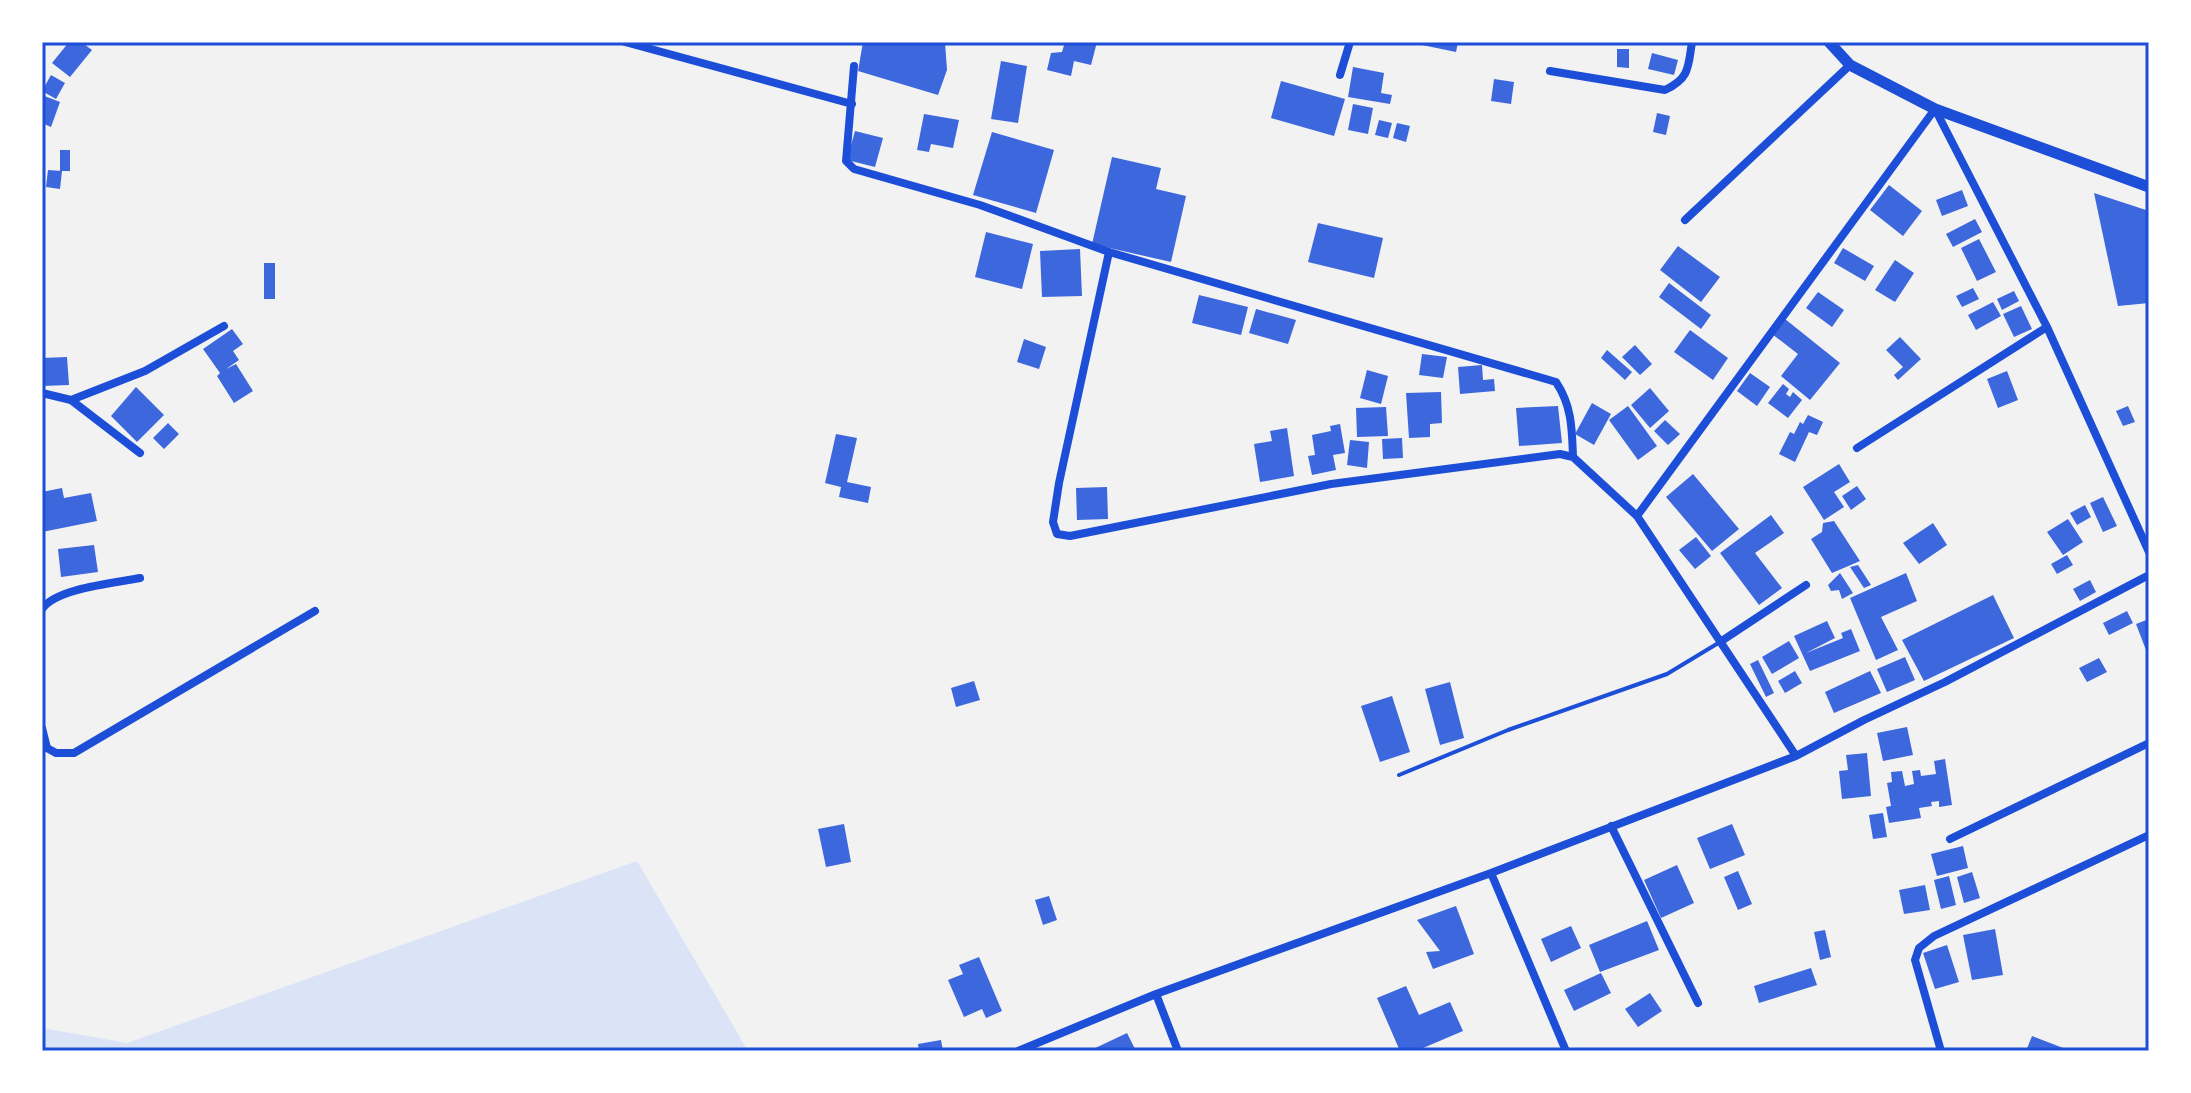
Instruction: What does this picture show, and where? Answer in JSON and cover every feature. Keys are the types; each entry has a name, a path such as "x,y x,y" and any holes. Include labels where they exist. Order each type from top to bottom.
{"street":[{"path":"625,42 852,104"},
{"path":"1340,75 1350,42"},
{"path":"1550,71 1665,90 1681,82 1688,68 1692,42"},
{"path":"1829,42 1850,65 1935,109 2149,187"},
{"path":"1685,220 1850,65"},
{"path":"854,66 846,161 854,169 980,205 1109,252 1556,382 1567,399 1573,433 1573,457"},
{"path":"1935,109 2047,327 2149,552"},
{"path":"1637,516 1935,109"},
{"path":"1109,252 1059,483 1053,522 1057,534 1070,536 1331,484 1560,454 1573,457 1637,516 1796,756"},
{"path":"71,400 145,371 224,326"},
{"path":"1857,448 2047,327"},
{"path":"42,393 71,400 140,453"},
{"path":"1018,1051 1156,994 1491,873 1796,756 2149,575"},
{"path":"42,609 47,602 67,593 140,578"},
{"path":"1720,642 1806,585"},
{"path":"42,728 47,748 56,753 74,753 315,611"},
{"path":"1950,839 2149,743"},
{"path":"1611,826 1698,1003"},
{"path":"1941,1051 1915,960 1919,948 1934,936 2149,835"},
{"path":"1491,873 1566,1051"},
{"path":"1156,994 1178,1051"}],"lane":[{"path":"1399,775 1508,730 1667,674 1720,642"}],"shaded area":[{"path":"637,861 748,1051 42,1051 42,1028 127,1043"}],"building":[{"path":"69,42 81,42 92,50 70,77 52,63"},
{"path":"863,42 945,42 947,70 938,95 858,71"},
{"path":"1065,42 1097,42 1091,65 1074,61 1071,76 1047,70 1051,53 1062,52"},
{"path":"1422,42 1458,42 1456,52 1422,45"},
{"path":"1617,49 1629,49 1629,68 1617,67"},
{"path":"1652,53 1678,60 1674,75 1648,69"},
{"path":"1001,61 1027,66 1018,123 991,119"},
{"path":"1353,67 1384,73 1381,93 1392,95 1390,104 1348,97"},
{"path":"51,75 65,83 56,99 42,91"},
{"path":"1494,79 1514,82 1511,104 1491,101"},
{"path":"1281,81 1345,99 1334,136 1271,118"},
{"path":"42,95 60,102 51,127 42,123"},
{"path":"1353,104 1373,108 1368,134 1348,130"},
{"path":"1657,113 1670,116 1666,135 1653,132"},
{"path":"924,114 959,120 953,148 931,144 929,152 917,150"},
{"path":"1379,120 1392,123 1388,138 1375,135"},
{"path":"1397,123 1410,126 1406,142 1393,138"},
{"path":"855,131 883,138 875,167 847,160"},
{"path":"992,132 1054,150 1036,213 973,195"},
{"path":"60,150 70,150 70,171 60,171"},
{"path":"1112,157 1161,168 1156,189 1186,196 1171,262 1092,244"},
{"path":"48,170 62,171 60,189 46,187"},
{"path":"1889,185 1922,211 1903,236 1870,210"},
{"path":"1962,190 1968,206 1942,216 1936,200"},
{"path":"2094,193 2149,211 2149,303 2118,306"},
{"path":"1975,219 1982,232 1953,247 1946,234"},
{"path":"1318,223 1383,238 1374,278 1308,262"},
{"path":"986,232 1033,244 1022,289 975,277"},
{"path":"1979,239 1996,272 1977,281 1961,248"},
{"path":"1678,246 1720,277 1701,302 1660,270"},
{"path":"1843,248 1874,266 1865,281 1834,263"},
{"path":"1080,249 1082,296 1042,297 1040,251"},
{"path":"1895,260 1914,273 1895,302 1875,290"},
{"path":"264,263 275,263 275,299 264,299"},
{"path":"1669,283 1711,315 1701,329 1659,297"},
{"path":"1973,288 1979,299 1962,307 1956,296"},
{"path":"2014,291 2019,301 2002,310 1997,299"},
{"path":"1818,292 1844,310 1832,327 1806,308"},
{"path":"1199,295 1248,307 1241,335 1192,323"},
{"path":"1993,302 2001,316 1976,330 1968,315"},
{"path":"2021,306 2032,329 2014,337 2003,314"},
{"path":"1256,309 1296,320 1288,344 1249,333"},
{"path":"1785,319 1840,363 1810,400 1781,376 1798,354 1772,334"},
{"path":"232,329 243,344 233,351 239,360 226,369 236,364 253,391 234,403 217,376 220,373 203,349"},
{"path":"1690,330 1728,358 1713,380 1674,352"},
{"path":"1900,337 1921,359 1898,380 1894,375 1903,367 1886,350"},
{"path":"1024,339 1046,347 1039,369 1017,362"},
{"path":"1635,345 1652,364 1640,375 1622,357"},
{"path":"1607,350 1632,372 1625,380 1601,358"},
{"path":"1422,354 1447,357 1443,378 1419,375"},
{"path":"67,357 69,385 42,386 42,358"},
{"path":"1482,365 1483,380 1494,379 1495,391 1460,394 1458,367"},
{"path":"1367,370 1388,376 1381,404 1360,398"},
{"path":"2007,371 2018,400 1998,408 1987,379"},
{"path":"1750,373 1770,387 1757,406 1737,391"},
{"path":"1783,384 1789,389 1786,394 1790,397 1793,392 1802,400 1788,418 1768,403"},
{"path":"136,387 164,415 137,442 111,416"},
{"path":"1650,388 1669,411 1650,428 1631,405"},
{"path":"1441,392 1442,423 1430,424 1430,437 1409,438 1406,393"},
{"path":"1592,403 1611,414 1594,445 1575,434"},
{"path":"1558,406 1562,443 1519,446 1516,408"},
{"path":"1628,406 1657,446 1638,460 1609,420"},
{"path":"2128,406 2135,422 2123,426 2116,411"},
{"path":"1386,407 1388,436 1357,437 1356,408"},
{"path":"1808,415 1823,422 1817,435 1809,432 1795,462 1779,454 1790,432 1794,434"},
{"path":"1665,420 1680,434 1668,445 1654,431"},
{"path":"168,423 179,434 164,449 153,438"},
{"path":"1340,424 1345,453 1333,455 1336,470 1312,475 1308,456 1315,455 1312,435 1331,431 1330,426"},
{"path":"1287,428 1294,476 1260,482 1254,444 1272,441 1270,431"},
{"path":"836,434 857,438 847,482 871,487 868,503 839,497 841,487 825,483"},
{"path":"1402,438 1403,458 1383,459 1382,439"},
{"path":"1350,440 1369,442 1367,468 1347,465"},
{"path":"1839,464 1850,482 1834,492 1844,507 1824,520 1803,487"},
{"path":"1693,474 1739,529 1712,551 1666,497"},
{"path":"1857,486 1866,499 1851,510 1842,496"},
{"path":"1107,487 1108,519 1077,520 1076,488"},
{"path":"62,488 64,498 91,493 97,521 42,532 42,492"},
{"path":"2103,497 2117,526 2103,532 2090,503"},
{"path":"2085,505 2091,517 2077,525 2070,513"},
{"path":"1771,515 1784,533 1755,553 1782,588 1759,605 1720,553"},
{"path":"2068,519 2083,542 2063,555 2047,532"},
{"path":"1834,521 1860,561 1832,573 1811,539 1822,532 1823,523"},
{"path":"1933,523 1947,545 1919,564 1903,543"},
{"path":"1696,537 1711,556 1695,569 1679,550"},
{"path":"94,545 98,572 61,577 58,549"},
{"path":"2067,555 2073,565 2057,574 2051,564"},
{"path":"1858,565 1871,585 1864,588 1850,567"},
{"path":"1840,573 1853,593 1842,599 1839,590 1831,591 1828,585"},
{"path":"1906,573 1917,601 1881,617 1898,650 1876,660 1850,598"},
{"path":"2090,580 2096,592 2080,601 2073,589"},
{"path":"1993,595 2014,638 1924,681 1902,640"},
{"path":"2127,611 2133,623 2109,635 2103,623"},
{"path":"2149,619 2149,649 2146,650 2136,624"},
{"path":"1827,621 1835,638 1806,653 1843,638 1841,633 1851,629 1860,651 1810,671 1794,636"},
{"path":"1789,641 1799,658 1772,674 1762,657"},
{"path":"1905,657 1915,680 1887,692 1877,669"},
{"path":"2099,658 2107,672 2087,682 2079,668"},
{"path":"1758,660 1774,693 1766,697 1750,664"},
{"path":"1795,671 1802,683 1785,693 1778,681"},
{"path":"1870,671 1881,693 1834,713 1825,692"},
{"path":"974,681 980,700 956,707 951,688"},
{"path":"1450,682 1464,738 1440,745 1425,689"},
{"path":"1392,696 1410,752 1380,762 1361,706"},
{"path":"1907,727 1913,755 1883,761 1877,733"},
{"path":"1867,753 1871,796 1842,799 1839,771 1848,770 1846,755"},
{"path":"1945,759 1952,805 1939,807 1939,801 1931,802 1932,806 1919,808 1921,818 1889,823 1886,807 1891,806 1887,783 1892,782 1891,772 1902,771 1905,786 1914,784 1912,771 1920,770 1921,776 1936,774 1934,761"},
{"path":"1883,813 1887,837 1873,839 1869,815"},
{"path":"844,824 851,862 826,867 818,829"},
{"path":"1732,824 1745,855 1710,869 1697,838"},
{"path":"1963,846 1968,868 1937,876 1931,854"},
{"path":"1677,865 1694,903 1661,918 1644,880"},
{"path":"1738,871 1752,904 1738,910 1724,877"},
{"path":"1972,872 1980,898 1964,903 1957,877"},
{"path":"1949,876 1956,905 1941,909 1934,880"},
{"path":"1925,885 1930,910 1904,914 1899,890"},
{"path":"1049,896 1057,920 1043,925 1035,900"},
{"path":"1456,906 1474,954 1433,969 1426,952 1440,951 1417,920"},
{"path":"1647,921 1659,950 1600,972 1589,945"},
{"path":"1571,926 1581,948 1551,962 1541,939"},
{"path":"1995,929 2003,975 1972,980 1963,935"},
{"path":"1825,930 1831,957 1820,960 1814,932"},
{"path":"1947,945 1959,982 1935,989 1923,953"},
{"path":"979,957 1002,1011 986,1018 982,1009 964,1017 948,980 963,974 959,965"},
{"path":"1811,968 1817,985 1759,1003 1754,986"},
{"path":"1601,973 1611,993 1574,1011 1564,990"},
{"path":"1406,986 1419,1015 1450,1002 1463,1031 1416,1051 1400,1051 1377,998"},
{"path":"1650,993 1662,1011 1638,1027 1625,1009"},
{"path":"1127,1033 1136,1051 1089,1051"},
{"path":"2032,1036 2071,1051 2026,1051"},
{"path":"941,1040 943,1051 919,1051 918,1044"}]}
